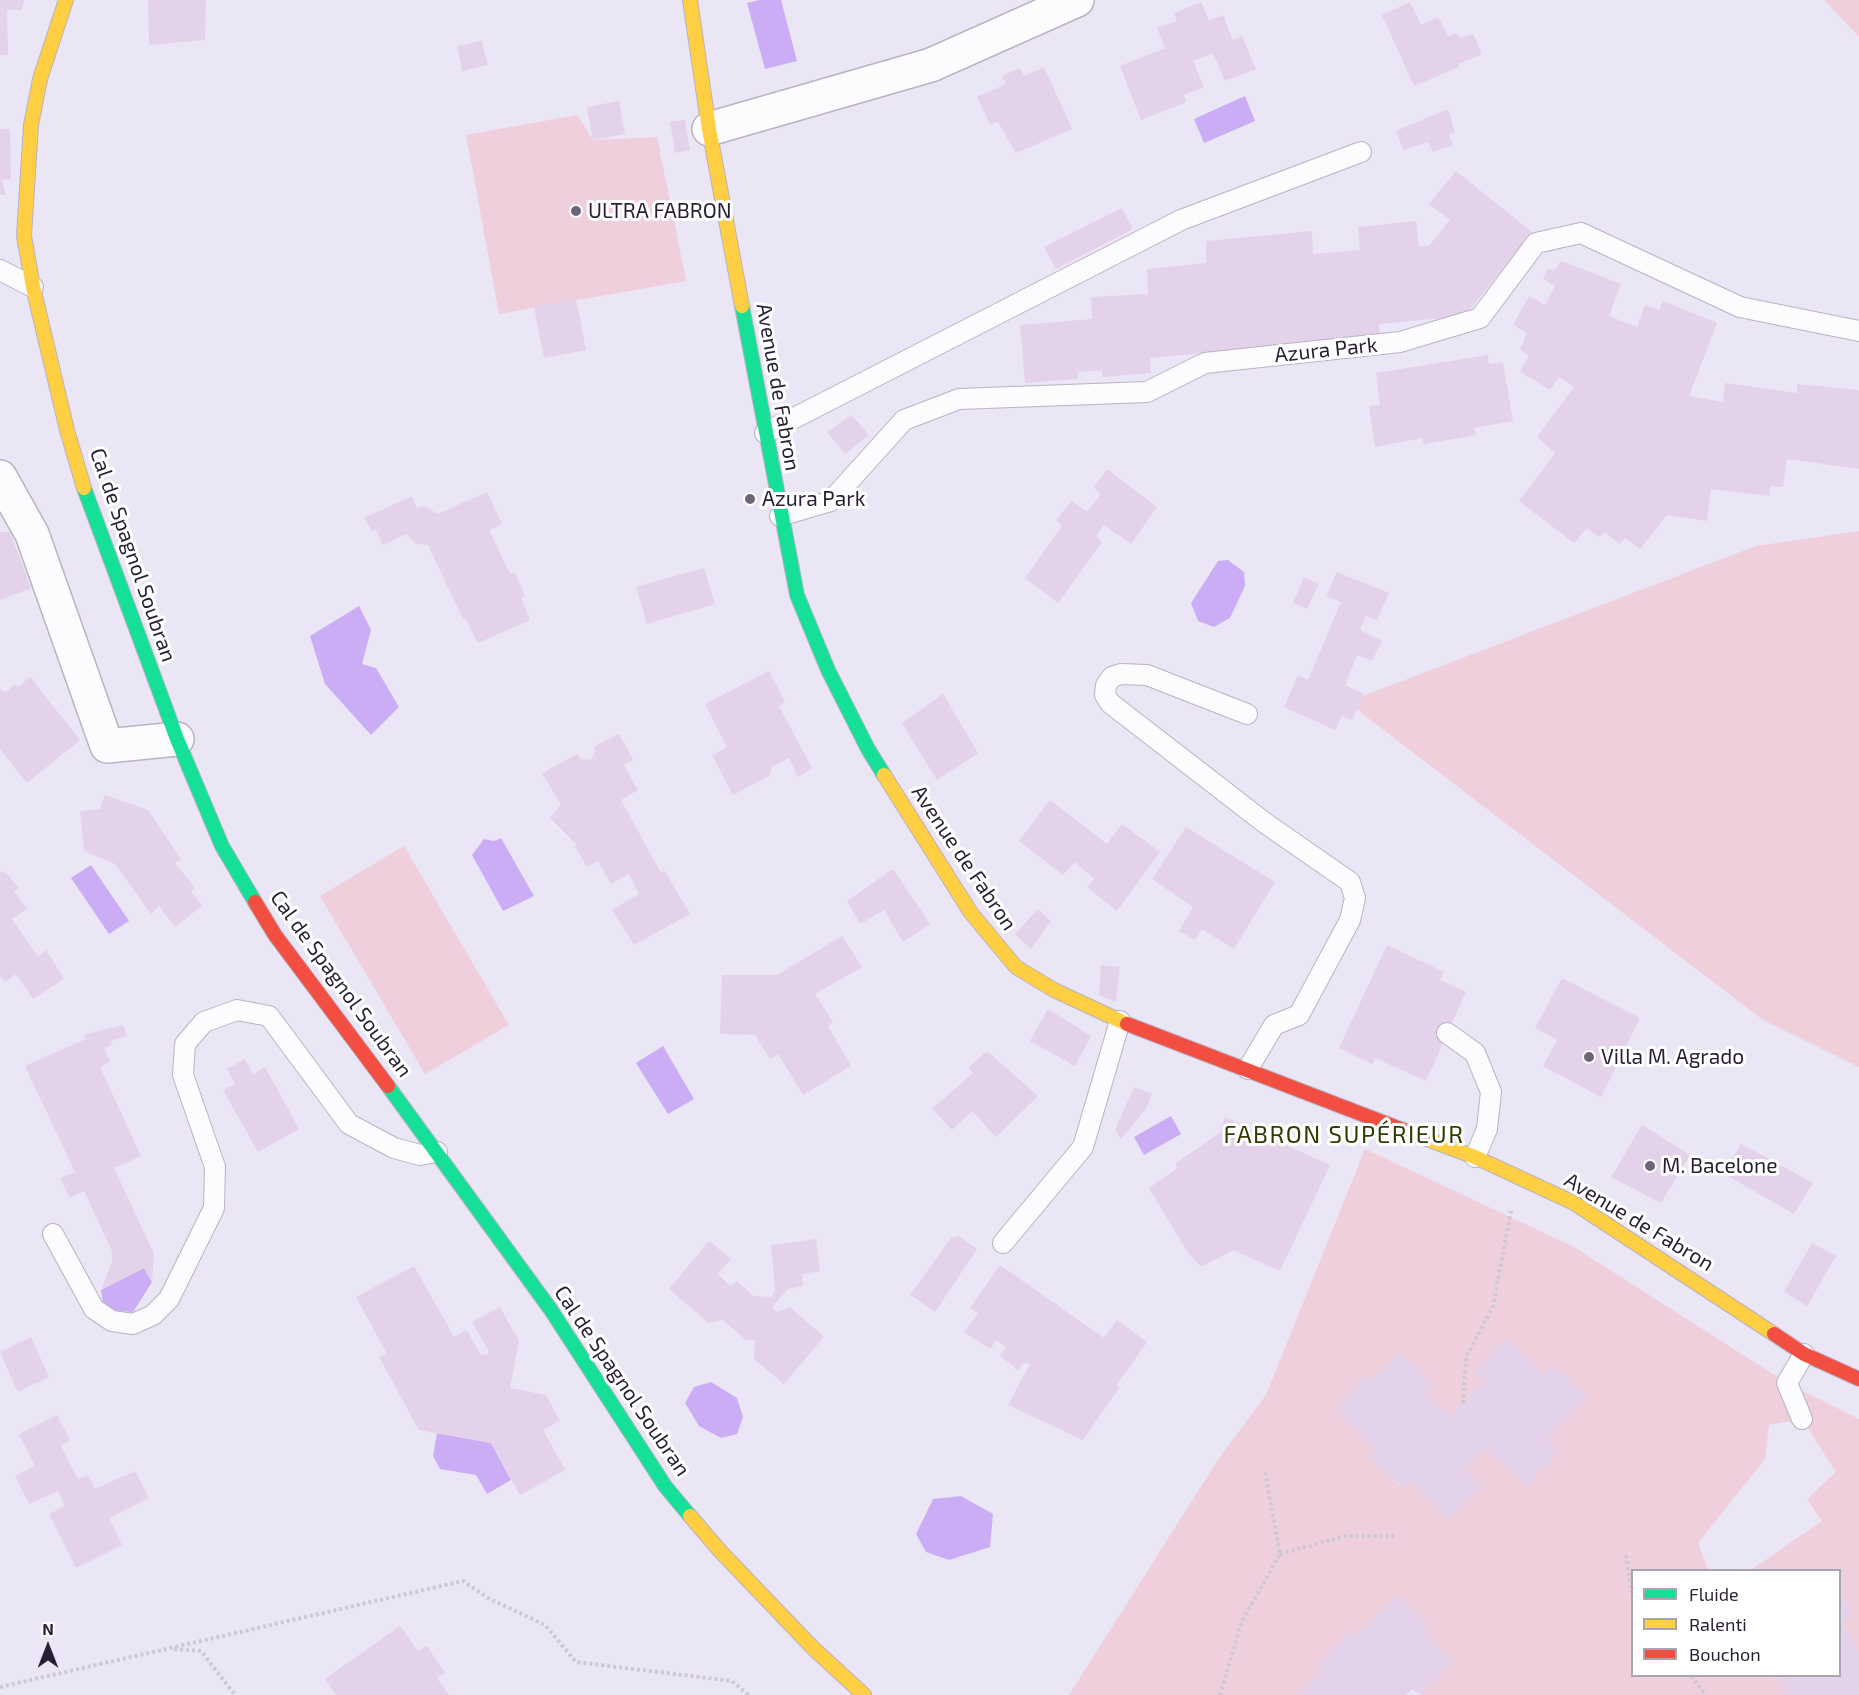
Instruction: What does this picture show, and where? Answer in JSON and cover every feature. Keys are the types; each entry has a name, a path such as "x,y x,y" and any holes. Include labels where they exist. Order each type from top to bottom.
{"street":[{"name":"Cal de Spagnol Soubran","path":"66,0 40,79 31,125 24,236 33,287 67,429 93,517 177,739 222,846 275,935 437,1152 551,1310 665,1486 721,1552 782,1616 864,1695"},
{"name":"Avenue de Fabron","path":"690,0 709,129 780,516 797,595 828,670 868,749 971,913 1016,967 1054,990 1120,1021 1475,1157 1574,1203 1626,1234 1804,1353 1859,1379"},
{"path":"709,129 931,65 1077,0"},
{"path":"0,477 32,534 107,746 177,739"}],"lane":[{"path":"765,433 1181,220 1361,152"},
{"name":"Azura Park","path":"780,516 831,501 904,420 958,399 1147,392 1205,363 1400,342 1480,318 1536,243 1581,233 1740,307 1859,331"},
{"path":"0,270 33,287"},
{"path":"1247,714 1147,675 1121,674 1112,678 1106,685 1106,695 1110,703 1265,823 1350,882 1355,898 1350,920 1299,1015 1274,1025 1248,1069"},
{"path":"53,1234 94,1309 112,1321 132,1324 153,1315 169,1299 214,1208 215,1167 183,1075 185,1044 204,1022 237,1010 269,1016 349,1124 394,1148 420,1155 437,1152"},
{"path":"1003,1243 1083,1147 1120,1021"},
{"path":"1447,1033 1475,1053 1491,1092 1488,1129 1475,1157"},
{"path":"1802,1419 1787,1383 1804,1353"}],"path":[{"path":"1463,1403 1466,1357 1493,1306 1509,1216 1523,1180"},
{"path":"1220,1695 1242,1622 1280,1554 1265,1471"},
{"path":"1280,1554 1345,1536 1396,1536"},
{"path":"1626,1555 1631,1587"},
{"path":"0,1687 464,1581 488,1598 545,1625 576,1662 732,1681 748,1695"},
{"path":"171,1648 201,1651 235,1695"},
{"path":"1692,1677 1706,1695"}],"shaded area":[{"path":"759,0 781,0 797,61 765,69 747,3"},
{"path":"1824,0 1859,0 1859,37"},
{"path":"1245,96 1255,121 1204,143 1194,119"},
{"name":"ULTRA FABRON","path":"577,115 593,140 657,137 686,281 499,314 466,135"},
{"path":"1859,531 1859,1067 1763,1020 1347,702 1756,546"},
{"path":"1228,560 1244,572 1245,586 1230,618 1214,627 1198,621 1191,603 1218,561"},
{"path":"359,606 371,630 362,664 376,668 399,707 371,735 325,684 310,636"},
{"path":"501,838 534,896 503,911 472,855 484,839 494,841"},
{"path":"404,846 509,1025 425,1074 320,896"},
{"path":"91,865 129,921 109,934 71,878"},
{"path":"663,1046 694,1099 668,1114 636,1063"},
{"path":"1171,1116 1181,1134 1144,1155 1134,1137"},
{"path":"1365,1149 1574,1247 1787,1383 1859,1419 1859,1651 1841,1622 1852,1615 1841,1596 1841,1569 1752,1569 1822,1521 1807,1499 1836,1472 1802,1419 1769,1425 1765,1459 1698,1543 1708,1569 1631,1569 1631,1677 1777,1677 1788,1695 1421,1695 1453,1662 1423,1631 1428,1626 1397,1595 1355,1636 1350,1632 1323,1670 1299,1695 1069,1695 1219,1458 1266,1395","holes":["1554,1365 1587,1397 1547,1439 1526,1485 1487,1449 1483,1451 1465,1470 1481,1486 1449,1519 1410,1481 1401,1487 1368,1456 1375,1449 1335,1409 1365,1376 1370,1381 1434,1386 1426,1394 1450,1415 1484,1382 1543,1373"]},
{"path":"144,1268 152,1282 133,1312 104,1310 101,1290"},
{"path":"711,1382 737,1398 743,1417 737,1434 721,1438 699,1426 685,1403 694,1387"},
{"path":"437,1433 491,1443 511,1480 487,1494 476,1475 440,1469 433,1456"},
{"path":"961,1496 993,1514 990,1547 949,1560 926,1552 916,1534 933,1499"}],"building":[{"path":"0,0 24,0 22,10 7,10 8,55 0,55"},
{"path":"148,0 206,0 205,40 149,45"},
{"path":"1201,2 1209,20 1223,15 1233,40 1242,36 1256,69 1225,81 1213,53 1193,61 1204,87 1184,95 1186,102 1141,120 1120,66 1165,48 1157,28 1177,21 1174,13"},
{"path":"1410,2 1421,25 1438,17 1448,36 1457,33 1460,38 1473,34 1482,54 1459,64 1459,67 1414,86 1382,15"},
{"path":"482,41 488,65 462,71 457,46"},
{"path":"1044,67 1072,129 1016,153 998,122 990,124 977,97 1006,84 1002,76 1020,68 1024,76"},
{"path":"619,101 625,134 593,140 587,107"},
{"path":"1448,109 1455,132 1449,135 1453,145 1433,152 1428,142 1403,150 1396,131"},
{"path":"685,120 690,150 675,153 670,122"},
{"path":"0,129 10,129 11,179 2,180 6,195 0,195"},
{"path":"1456,171 1532,232 1465,316 1379,324 1380,336 1150,358 1151,373 1102,377 1102,370 1078,372 1078,379 1025,383 1020,325 1092,319 1091,297 1148,294 1147,269 1206,263 1206,241 1312,231 1313,254 1360,250 1358,227 1416,221 1419,246 1429,246 1450,220 1429,204"},
{"path":"1122,208 1133,229 1056,269 1044,247"},
{"path":"1561,261 1621,284 1609,316 1637,327 1645,305 1659,310 1663,301 1717,323 1689,396 1723,402 1725,383 1797,393 1797,384 1859,390 1859,469 1787,459 1783,487 1770,486 1769,496 1711,489 1707,521 1667,515 1640,549 1625,538 1619,544 1605,532 1599,537 1587,528 1574,543 1519,501 1555,453 1537,437 1574,387 1559,377 1550,390 1520,372 1529,355 1520,350 1527,333 1513,325 1529,296 1545,305 1555,286 1543,279 1548,268 1554,271"},
{"path":"576,299 586,350 544,358 534,307"},
{"path":"1488,355 1489,364 1503,362 1513,421 1474,428 1476,435 1424,444 1422,438 1375,447 1369,406 1380,405 1376,373"},
{"path":"852,415 869,435 845,454 827,432"},
{"path":"1107,469 1157,507 1131,544 1104,525 1096,536 1102,542 1058,603 1025,578 1062,526 1056,520 1072,501 1087,512 1101,494 1094,487"},
{"path":"487,492 502,524 489,530 510,574 515,573 525,596 521,598 530,620 478,643 465,618 463,619 428,545 416,544 406,534 383,545 376,530 372,531 364,518 412,496 417,508 424,506 438,514"},
{"path":"0,532 10,532 31,588 0,600"},
{"path":"704,568 715,604 647,624 636,587"},
{"path":"1337,572 1389,593 1377,620 1366,616 1360,630 1382,641 1372,661 1357,655 1345,685 1364,694 1352,720 1342,716 1335,730 1284,707 1298,675 1308,680 1341,602 1326,596"},
{"path":"1304,577 1319,584 1307,609 1293,603"},
{"path":"769,671 785,702 779,706 812,768 798,777 789,758 772,767 769,776 733,795 712,755 727,747 705,704"},
{"path":"30,677 80,740 27,783 0,749 0,688 5,693 15,684 18,687"},
{"path":"943,694 978,753 937,780 902,723"},
{"path":"619,734 633,760 624,765 638,790 621,800 661,873 665,871 690,914 634,945 612,910 639,894 629,874 611,884 598,861 587,867 576,844 550,818 561,805 542,773 577,754 581,759 591,760 595,752 593,747"},
{"path":"105,795 148,810 181,859 175,863 195,888 191,891 202,906 175,927 159,906 151,914 115,864 84,851 80,811 100,809"},
{"path":"1050,800 1107,844 1122,824 1160,852 1117,911 1087,887 1094,879 1075,862 1063,875 1019,841"},
{"path":"1186,827 1275,882 1234,949 1202,929 1195,940 1179,931 1193,907 1152,879"},
{"path":"893,869 930,924 903,942 884,910 860,924 847,901"},
{"path":"0,871 6,873 19,888 14,891 27,909 12,919 38,957 46,950 64,979 33,999 16,974 5,982 0,976"},
{"path":"1038,909 1051,921 1031,949 1015,934"},
{"path":"842,936 862,967 815,994 833,1022 828,1026 851,1066 803,1095 778,1054 770,1059 755,1035 720,1034 722,975 777,975"},
{"path":"1387,945 1444,972 1440,980 1466,992 1426,1081 1375,1058 1372,1064 1339,1048"},
{"path":"1101,965 1120,967 1116,1002 1099,995"},
{"name":"Villa M. Agrado","path":"1562,978 1640,1018 1601,1097 1543,1066 1557,1040 1535,1028"},
{"path":"1048,1009 1091,1036 1075,1066 1030,1041"},
{"path":"123,1025 127,1036 111,1041 112,1045 104,1048 110,1062 100,1067 141,1156 114,1168 154,1254 152,1282 144,1268 101,1290 112,1262 112,1251 84,1191 70,1198 60,1178 75,1172 25,1066 86,1039 83,1035"},
{"path":"987,1051 1038,1096 996,1137 972,1111 952,1130 932,1109 973,1073 969,1067"},
{"path":"245,1059 253,1074 265,1067 299,1129 258,1152 223,1090 235,1084 227,1069"},
{"path":"1134,1087 1152,1094 1146,1109 1121,1139 1115,1130"},
{"path":"1225,1117 1330,1165 1280,1271 1233,1250 1201,1267 1188,1253 1149,1188 1176,1169 1176,1163 1221,1132"},
{"name":"M. Bacelone","path":"1642,1125 1690,1155 1661,1203 1611,1177"},
{"path":"1741,1144 1813,1183 1794,1214 1723,1173"},
{"path":"959,1236 977,1249 935,1312 910,1295 951,1238"},
{"path":"816,1239 820,1271 802,1274 803,1286 788,1289 772,1307 777,1312 790,1307 824,1337 784,1384 754,1359 755,1340 746,1340 723,1320 709,1323 669,1289 709,1241 731,1259 718,1274 730,1286 737,1281 754,1296 772,1297 775,1290 771,1245"},
{"path":"1812,1243 1836,1256 1807,1306 1784,1292"},
{"path":"1000,1265 1104,1338 1117,1320 1147,1342 1116,1386 1119,1388 1083,1440 1008,1405 1030,1364 1024,1363 1018,1370 1000,1356 1006,1347 997,1340 990,1349 964,1332 978,1313 970,1308"},
{"path":"414,1266 454,1337 467,1330 480,1354 487,1355 489,1352 472,1322 500,1307 519,1341 510,1388 546,1395 560,1421 543,1430 565,1470 520,1495 491,1443 419,1430 379,1357 387,1354 356,1297"},
{"path":"31,1337 49,1377 18,1392 0,1352"},
{"path":"1506,1338 1543,1373 1554,1365 1587,1397 1547,1439 1559,1453 1526,1486 1487,1449 1483,1451 1465,1470 1482,1486 1449,1519 1410,1481 1402,1487 1368,1456 1375,1449 1335,1409 1365,1376 1370,1381 1400,1352 1435,1385 1426,1394 1450,1415 1484,1382 1474,1372"},
{"path":"57,1415 70,1440 61,1446 78,1479 88,1475 95,1489 135,1471 149,1498 109,1518 122,1545 76,1568 49,1514 65,1506 58,1491 29,1504 15,1476 35,1466 19,1434"},
{"path":"1397,1595 1428,1626 1423,1631 1453,1662 1421,1695 1412,1689 1406,1695 1299,1695 1323,1670 1317,1664 1350,1631 1355,1636"},
{"path":"1841,1596 1852,1615 1841,1622"},
{"path":"1841,1622 1859,1651 1859,1695 1788,1695 1777,1677 1841,1677"},
{"path":"400,1626 418,1651 427,1646 445,1673 437,1678 449,1695 336,1695 325,1679"}],"traffic: fast":[{"path":"742,306 797,595 828,670 868,749 884,775"},
{"path":"84,488 177,739 222,846 255,902"},
{"path":"388,1086 551,1310 665,1486 690,1516"}],"traffic: slow":[{"path":"66,0 40,79 31,125 24,236 33,287 67,430 84,488"},
{"path":"690,0 709,129 742,306"},
{"path":"884,775 971,913 1016,967 1054,990 1127,1024"},
{"path":"1424,1138 1475,1157 1574,1203 1774,1334"},
{"path":"690,1516 721,1552 813,1648 864,1695"}],"traffic: jam":[{"path":"255,902 275,935 388,1086"},
{"path":"1127,1024 1424,1138"},
{"path":"1774,1334 1804,1354 1859,1379"}],"place":[{"name":"ULTRA FABRON","path":"576,211"},
{"name":"Azura Park","path":"750,499"},
{"name":"Villa M. Agrado","path":"1589,1057"},
{"name":"M. Bacelone","path":"1650,1166"}],"district":[{"name":"FABRON SUPÉRIEUR","path":"1344,1135"}]}
